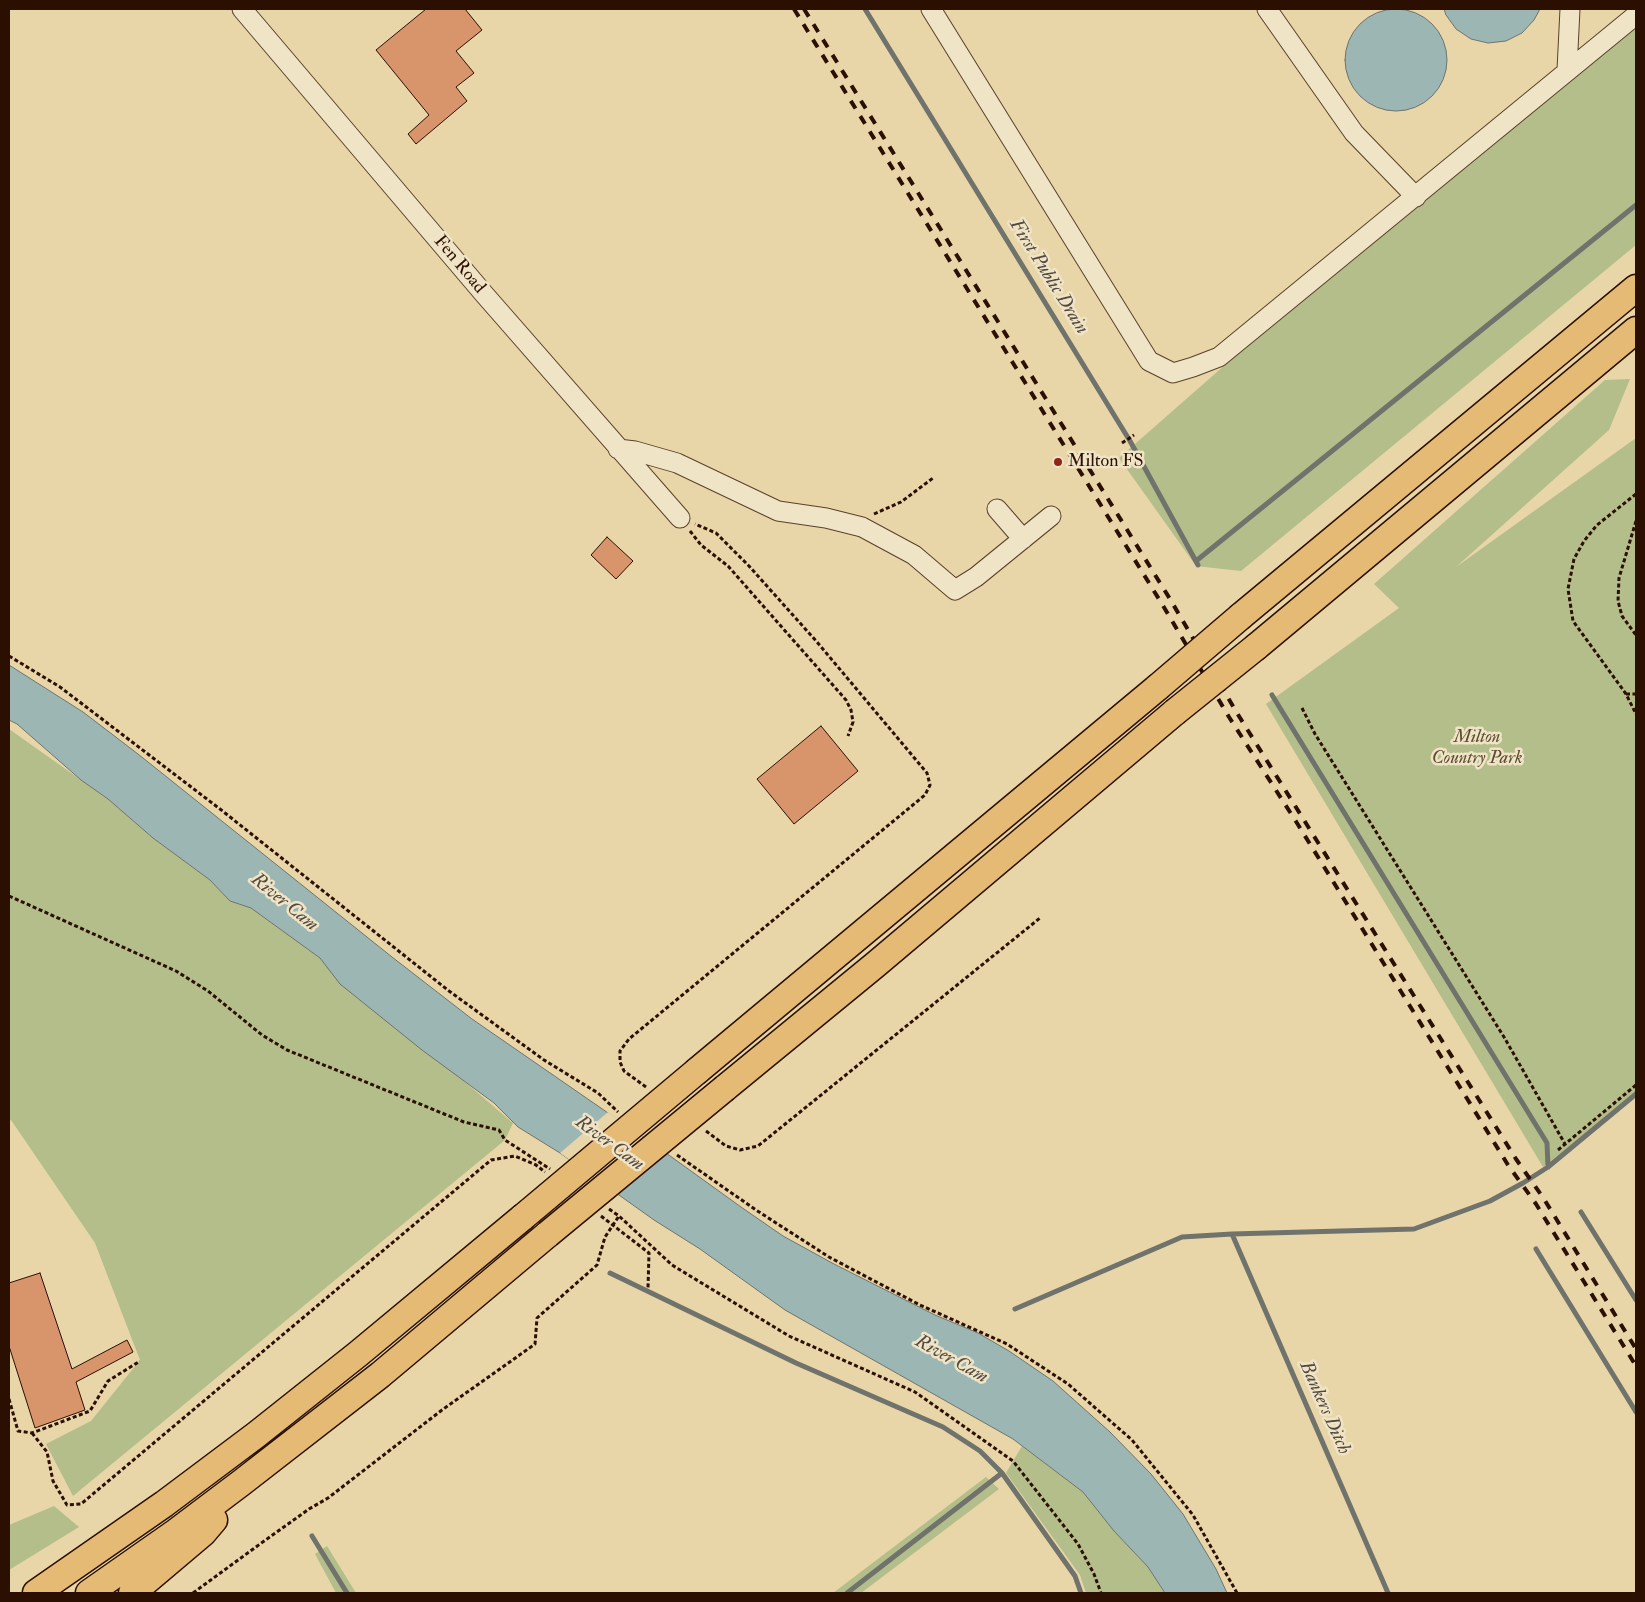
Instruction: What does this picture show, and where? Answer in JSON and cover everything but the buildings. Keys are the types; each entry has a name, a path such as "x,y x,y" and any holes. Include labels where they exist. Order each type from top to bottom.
{"highway":[{"path":"36,1593 164,1504 256,1435 358,1354 1636,288"},
{"path":"89,1593 176,1532 380,1375 1636,330"},
{"path":"132,1593 203,1533 241,1483"}],"street":[{"name":"Fen Road","path":"242,9 484,294 680,518"},
{"path":"931,9 1149,361 1172,373 1219,357 1636,15"},
{"path":"1267,9 1354,133 1416,197"},
{"path":"1567,70 1570,9"},
{"path":"618,449 634,451 677,463 778,511 826,518 862,527 914,555 955,590 976,577 1051,516"},
{"path":"997,509 1023,539"}],"path":[{"path":"1122,443 1134,435"},
{"path":"848,523 901,502 933,478"},
{"path":"1636,494 1597,525 1584,541 1574,559 1568,589 1573,621 1626,694 1636,714"},
{"path":"680,518 701,545 728,566 754,594 846,700 851,710 853,722 848,736"},
{"path":"648,1088 624,1071 620,1062 620,1051 630,1039 926,795 930,785 927,773 817,642 749,566 716,533 680,518"},
{"path":"1636,522 1619,578 1618,601 1622,616 1636,634"},
{"path":"1626,694 1636,694"},
{"path":"1302,708 1315,734 1504,1037 1566,1144"},
{"path":"703,1129 726,1146 740,1150 758,1146 1040,918"},
{"path":"1558,1150 1636,1086"},
{"path":"32,1433 48,1452 53,1481 67,1505 81,1504 491,1160 514,1156 536,1165 551,1177"},
{"path":"597,1213 649,1253 648,1288"},
{"path":"193,1593 300,1515 328,1498 442,1410 535,1344 537,1318 597,1265 605,1237 619,1216"},
{"path":"9,1399 18,1431 32,1433 90,1411 108,1381 140,1361"}],"green space":[{"path":"1636,23 1636,245 1241,571 1196,566 1119,458 1389,221"},
{"name":"Milton Country Park","path":"1630,379 1609,430 1456,567 1636,438 1636,1094 1543,1167 1266,704 1399,608 1374,584 1605,380"},
{"path":"9,729 108,799 153,838 210,880 230,901 251,908 320,958 513,1123 505,1140 73,1496 46,1444 91,1421 140,1360 95,1243 11,1120 9,1121"},
{"path":"1022,1446 1083,1492 1114,1531 1148,1567 1165,1593 1086,1593 1080,1575 1006,1473"},
{"path":"986,1477 999,1489 861,1593 833,1593"},
{"path":"54,1506 79,1527 9,1570 9,1525"},
{"path":"327,1546 356,1593 336,1593 315,1554"}],"water":[{"path":"1396,9 1415,13 1432,24 1443,41 1447,60 1443,79 1432,96 1415,107 1396,111 1377,107 1360,96 1349,79 1345,60 1349,41 1360,24 1377,13"},
{"path":"1444,9 1540,9 1534,20 1522,33 1506,41 1488,43 1471,39 1456,29"},
{"name":"River Cam","path":"9,665 83,712 138,754 472,1019 783,1236 935,1315 978,1333 1009,1351 1053,1381 1110,1432 1151,1474 1183,1514 1216,1569 1227,1593 1165,1593 1148,1567 1114,1531 1083,1492 1013,1439 785,1310 560,1153 518,1127 494,1103 422,1050 340,984 320,958 251,908 230,901 210,880 153,838 108,799 81,780 17,724 9,720"}],"pier":[{"path":"608,1112 666,1153 616,1193 560,1153"}],"waterway":[{"name":"First Public Drain","path":"865,9 1130,441 1198,565"},
{"path":"1196,561 1636,205"},
{"path":"1272,695 1547,1143 1548,1167"},
{"path":"1015,1309 1182,1237 1414,1229 1490,1201 1523,1183 1548,1167 1636,1094"},
{"path":"1581,1212 1636,1300"},
{"name":"Bankers Ditch","path":"1232,1234 1388,1593"},
{"path":"1536,1249 1636,1412"},
{"path":"610,1273 796,1363 943,1427 980,1451 1002,1473 1075,1576 1081,1593"},
{"path":"847,1593 1002,1473"},
{"path":"312,1536 347,1593"}],"railway":[{"path":"794,9 1162,604 1229,717 1297,823 1508,1165 1536,1204 1636,1366"},
{"path":"804,9 1170,599 1237,713 1516,1159 1544,1199 1636,1349"}],"place":[{"name":"Milton FS","path":"1058,462"}]}
